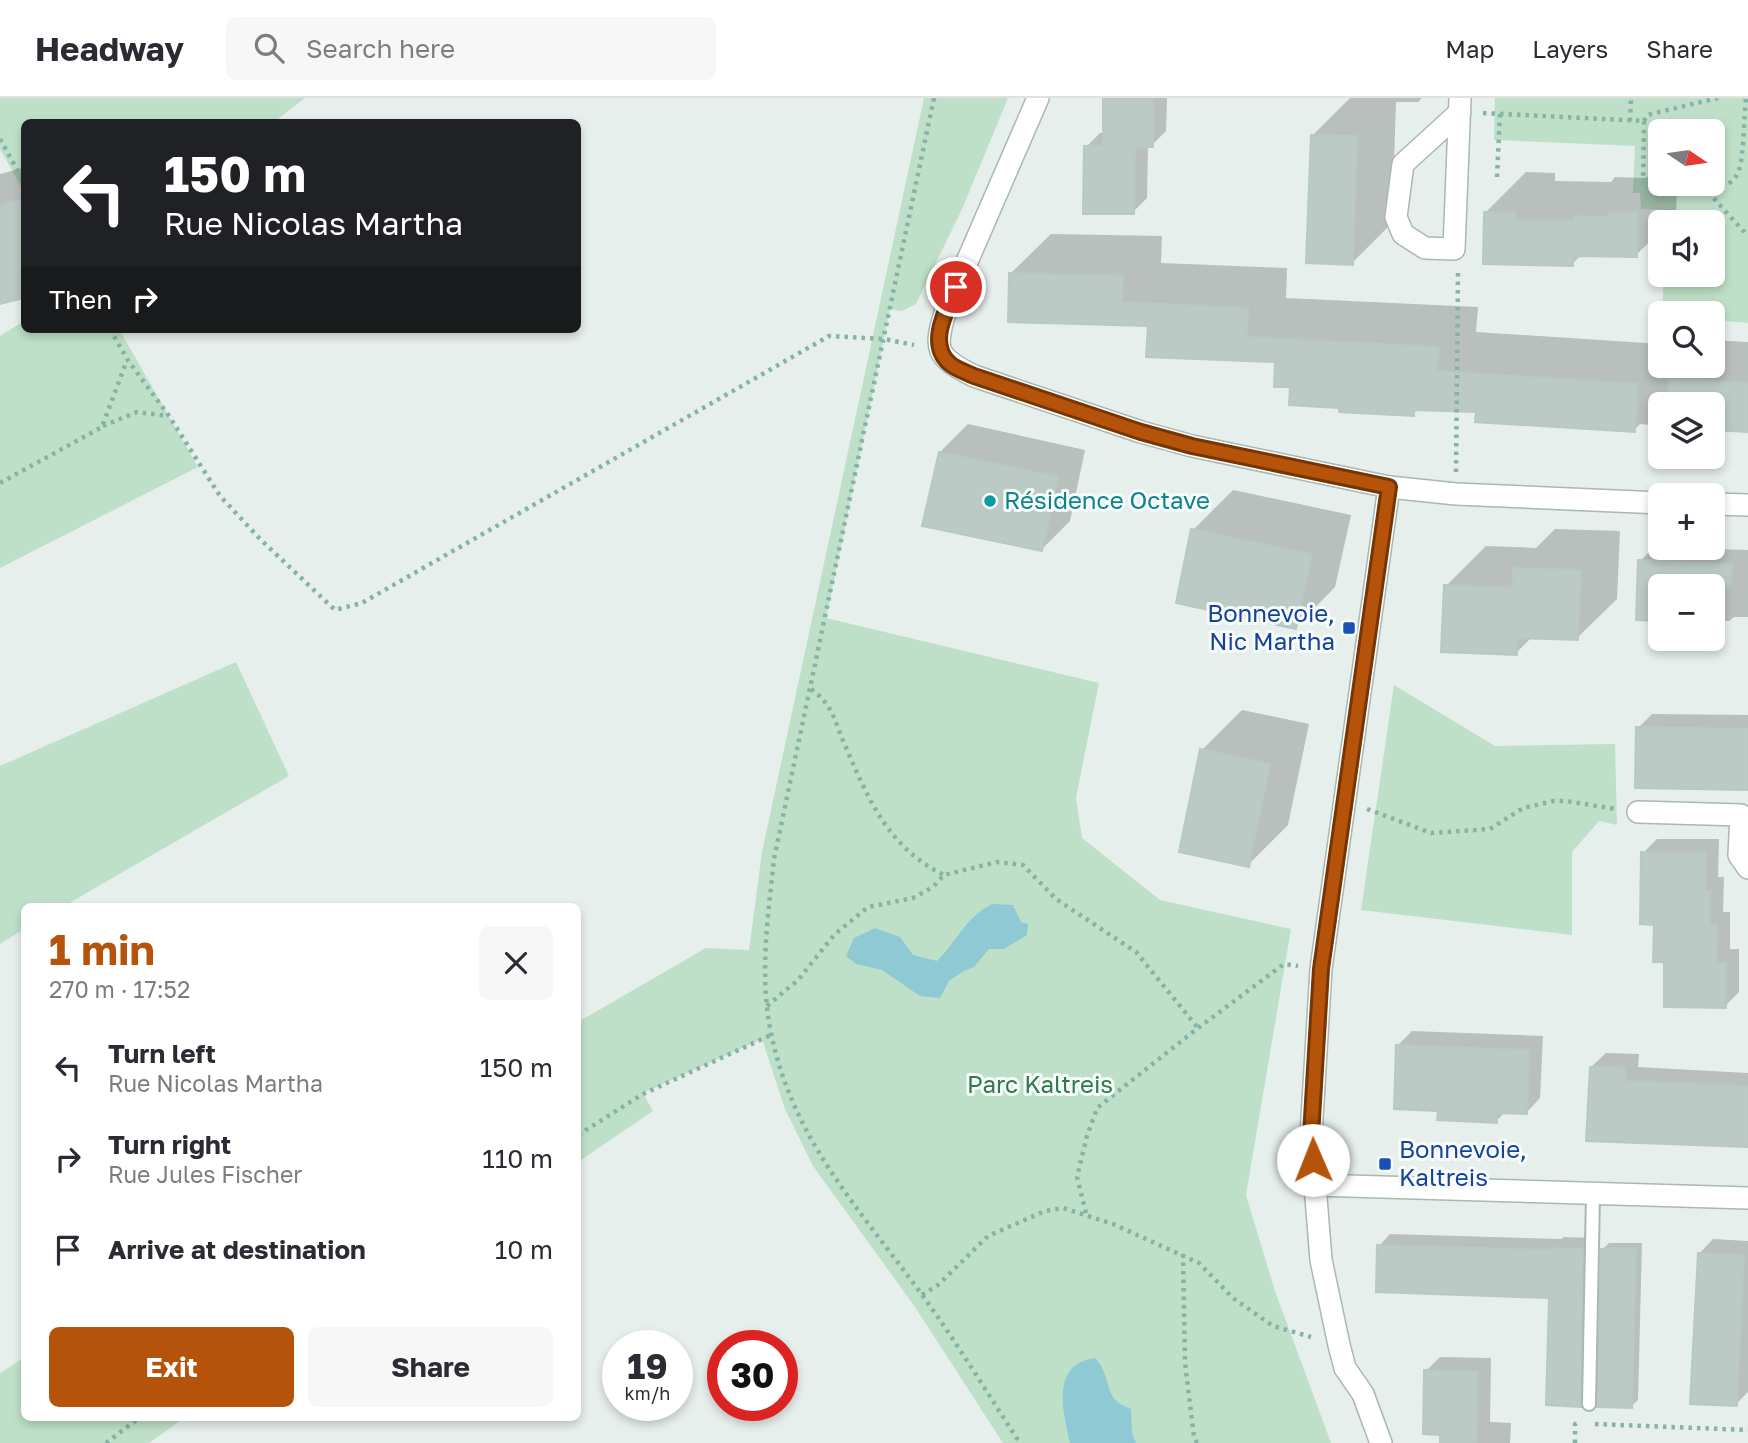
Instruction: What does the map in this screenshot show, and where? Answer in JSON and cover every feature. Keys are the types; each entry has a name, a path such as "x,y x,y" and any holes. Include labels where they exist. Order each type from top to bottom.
{"street":[{"path":"1038,98 946,310 940,330 939,349 949,363 974,376 1141,432 1192,446 1389,487 1456,494 1648,502"},
{"path":"1460,105 1454,249 1425,248 1403,234 1396,218 1403,164 1460,105"},
{"path":"1381,1443 1363,1394 1345,1368 1339,1345 1321,1260 1311,1135 1321,969 1389,487"},
{"path":"1725,504 1748,505"},
{"path":"1638,812 1744,816 1739,855 1748,868"},
{"path":"1314,1185 1748,1198"}],"lane":[{"path":"1590,1404 1593,1194"}],"path":[{"path":"934,98 774,859 764,954 766,1006 771,1035 793,1108 823,1163 922,1295 1020,1443"},
{"path":"1630,121 1631,98"},
{"path":"1648,187 1643,187 1644,121 1647,115 1718,98"},
{"path":"1726,184 1739,171 1745,98"},
{"path":"1460,105 1500,114 1644,121"},
{"path":"1497,177 1500,114"},
{"path":"0,139 21,177"},
{"path":"1712,196 1748,236"},
{"path":"1454,249 1460,279 1456,494"},
{"path":"112,333 220,496 335,610 362,603 830,336 884,339"},
{"path":"102,426 127,359"},
{"path":"0,483 102,426 137,412 169,416"},
{"path":"811,689 826,699 868,797 894,839 930,868 944,875"},
{"path":"1346,799 1431,833 1490,829 1523,808 1554,801 1638,812"},
{"path":"766,1006 798,980 834,935 868,907 913,898 933,887 944,875 997,862 1023,865 1056,899 1136,952 1198,1028"},
{"path":"1086,1213 1077,1177 1097,1108 1284,964 1321,969"},
{"path":"581,1133 643,1094 771,1035"},
{"path":"922,1295 938,1285 988,1236 1045,1211 1063,1208 1086,1213 1199,1263 1233,1298 1272,1326 1339,1345"},
{"path":"1183,1254 1185,1363 1197,1443"},
{"path":"106,1443 135,1421"},
{"path":"1575,1443 1575,1424 1748,1430"}],"green space":[{"path":"0,98 305,98 278,119 21,119 21,187 0,149"},
{"name":"Parc Kaltreis","path":"924,98 1008,98 963,207 916,304 902,311 890,309 826,618 1099,683 1076,798 1082,838 1160,900 1291,929 1246,1195 1275,1291 1331,1443 1003,1443 915,1307 813,1166 785,1109 762,1039 643,1093 653,1111 581,1160 581,1020 706,948 749,950 762,852"},
{"path":"1495,98 1748,98 1748,323 1725,321 1725,301 1663,301 1663,287 1725,287 1725,210 1641,209 1640,193 1633,193 1635,146 1494,140"},
{"path":"21,323 21,333 121,333 198,467 0,568 0,336"},
{"path":"236,662 289,776 69,903 21,903 21,931 0,944 0,766"},
{"path":"1394,685 1495,746 1615,744 1617,825 1599,821 1572,852 1572,935 1361,910"},
{"path":"21,1360 21,1421 180,1421 149,1443 0,1443 0,1373"}],"water":[{"path":"992,904 1013,905 1021,922 1028,924 1027,935 1004,949 989,949 974,967 949,981 940,998 920,996 882,970 856,964 846,956 854,938 875,928 900,937 913,955 937,961 968,923"},
{"path":"1095,1358 1101,1365 1115,1399 1131,1409 1132,1433 1136,1443 1070,1443 1063,1404 1065,1379 1071,1369 1081,1362"}],"building":[{"path":"1103,98 1153,98 1153,147 1135,147 1134,214 1083,214 1084,146 1103,146"},
{"path":"1311,135 1357,136 1353,265 1306,263"},
{"path":"20,200 21,204 21,299 0,304 0,205"},
{"path":"1484,212 1516,212 1516,220 1574,221 1574,216 1608,217 1608,213 1638,213 1637,257 1573,256 1573,266 1483,264"},
{"path":"1009,273 1123,276 1122,302 1248,308 1247,337 1439,347 1437,371 1638,384 1635,432 1475,422 1476,412 1414,410 1414,416 1339,412 1339,408 1289,405 1290,387 1274,387 1275,362 1146,357 1148,326 1008,322"},
{"path":"1669,379 1748,383 1748,432 1725,431 1725,392 1668,392"},
{"name":"Résidence Octave","path":"939,452 1058,477 1042,551 922,526"},
{"path":"1191,529 1312,554 1296,629 1176,603"},
{"path":"1638,560 1732,564 1731,586 1725,586 1725,574 1648,574 1648,620 1636,620"},
{"path":"1513,568 1581,570 1578,640 1517,638 1517,655 1441,652 1444,585 1513,588"},
{"path":"1636,727 1748,729 1748,790 1635,788"},
{"path":"1200,749 1270,764 1249,867 1179,852"},
{"path":"1641,852 1706,853 1705,891 1710,891 1710,925 1717,925 1716,963 1726,963 1726,1008 1664,1007 1664,962 1653,962 1654,925 1640,924"},
{"path":"1396,1045 1529,1050 1527,1114 1497,1113 1497,1123 1437,1120 1438,1111 1394,1109"},
{"path":"1590,1067 1625,1068 1625,1081 1748,1086 1748,1147 1586,1141"},
{"path":"1377,1245 1583,1249 1581,1407 1546,1405 1549,1298 1376,1292"},
{"path":"1601,1249 1636,1249 1632,1408 1597,1407"},
{"path":"1698,1253 1744,1255 1737,1406 1690,1404"},
{"path":"1424,1370 1478,1371 1476,1443 1440,1443 1440,1435 1423,1434"}],"place":[{"name":"Résidence Octave","path":"990,501"},
{"name":"Bonnevoie, Nic Martha","path":"1349,628"},
{"name":"Bonnevoie, Kaltreis","path":"1385,1164"}],"route":[{"path":"956,287 940,330 939,349 949,363 974,376 1141,432 1192,446 1389,487 1321,969 1311,1135 1313,1160"}]}
